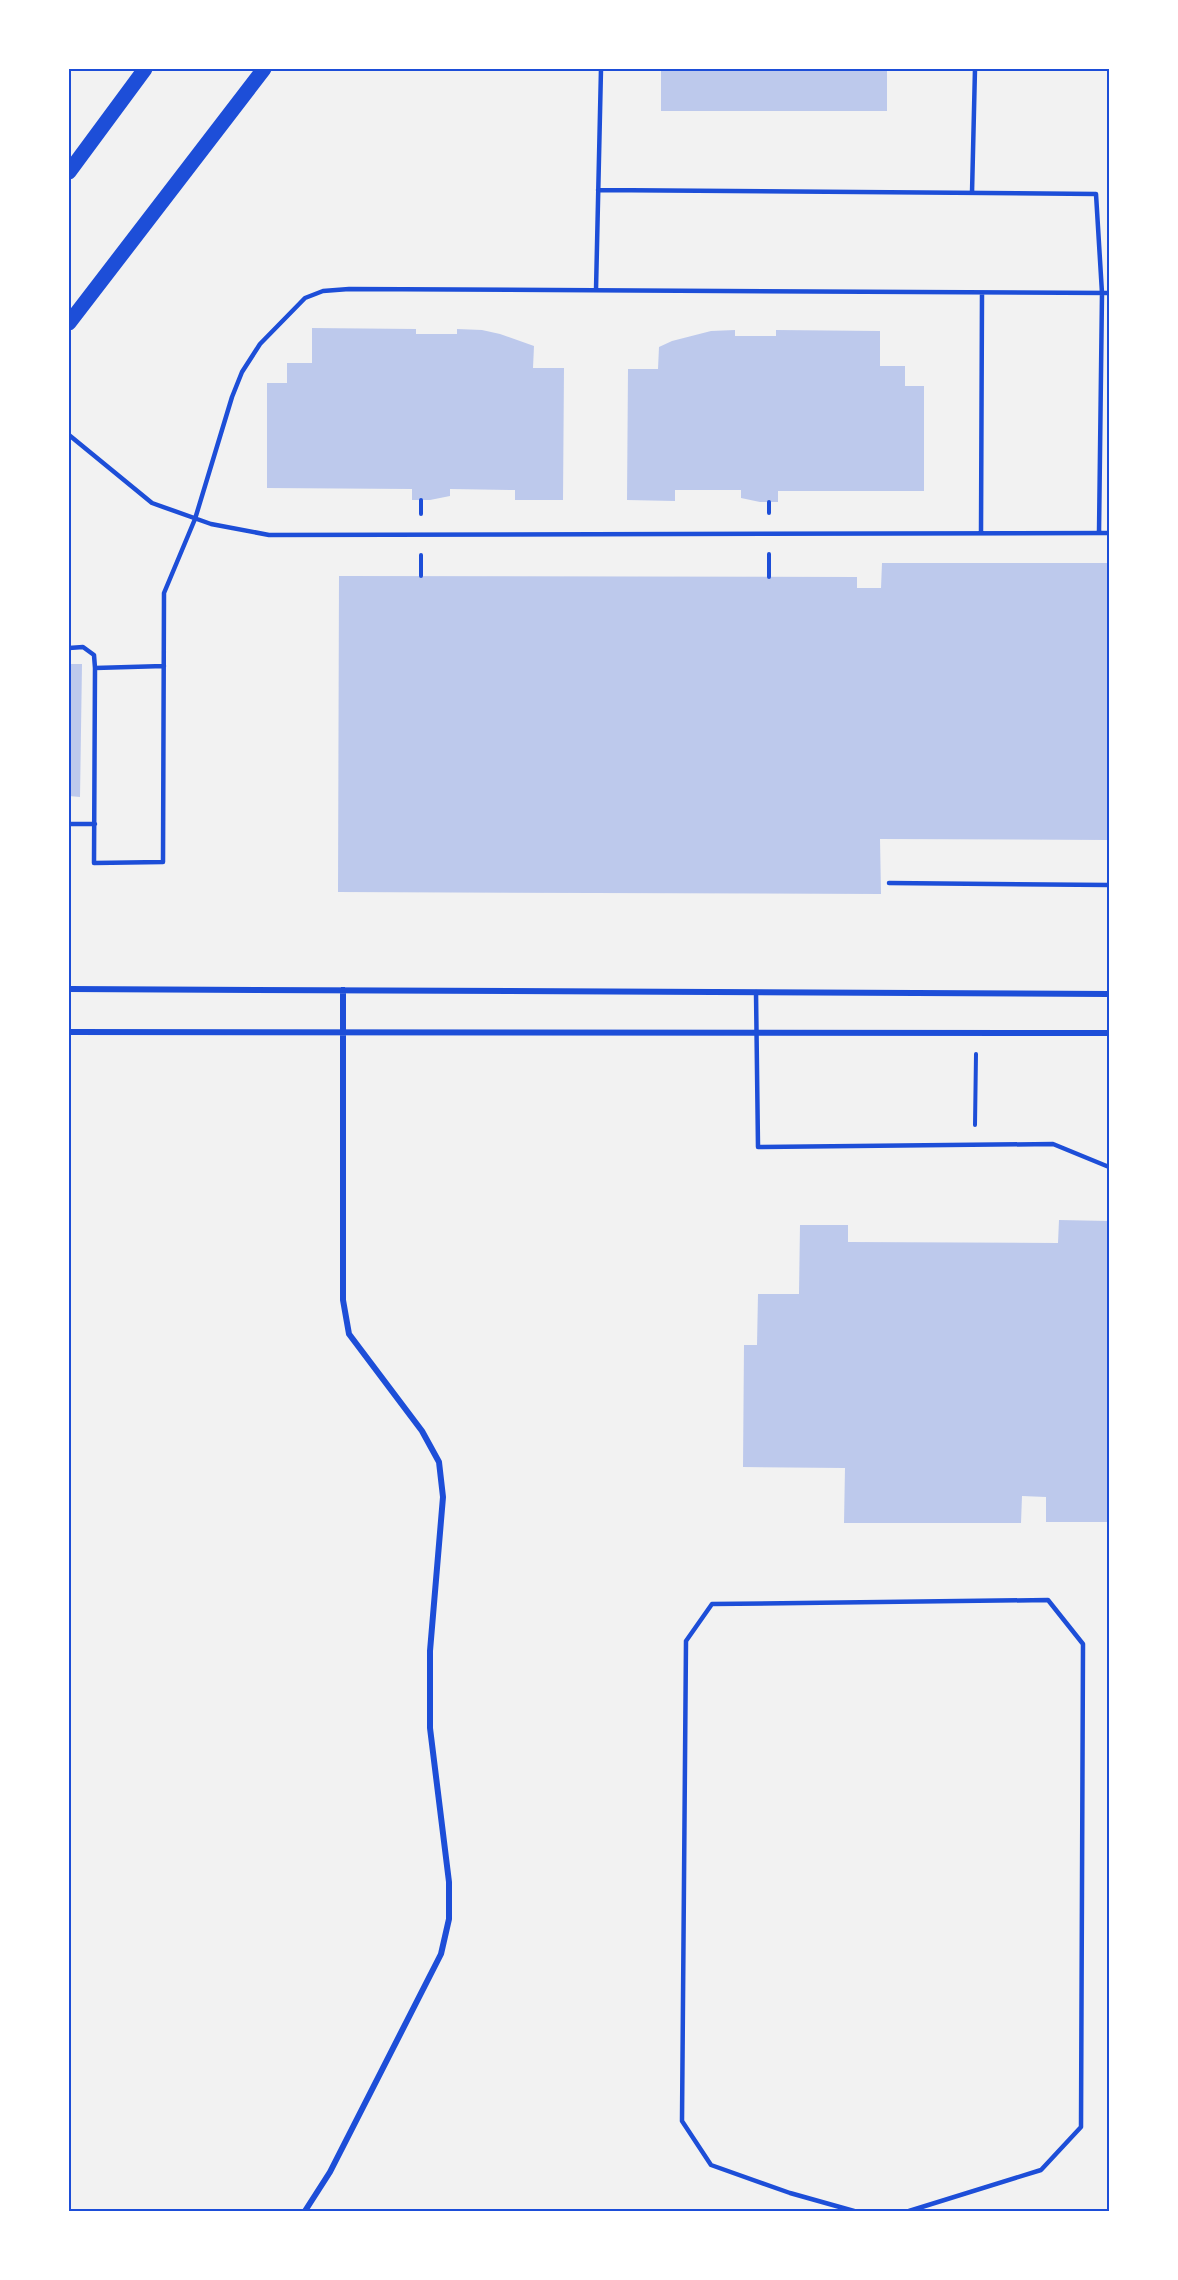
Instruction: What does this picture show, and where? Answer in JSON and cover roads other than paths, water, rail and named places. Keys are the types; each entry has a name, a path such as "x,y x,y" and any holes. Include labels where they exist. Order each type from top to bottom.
{"main road":[{"path":"69,171 145,69"},
{"path":"69,323 264,69"}],"street":[{"path":"69,989 1109,994"},
{"path":"305,2211 330,2172 441,1954 449,1919 449,1881 430,1728 430,1651 443,1497 438,1462 422,1431 349,1334 343,1300 343,990"},
{"path":"69,1032 1109,1033"}],"lane":[{"path":"596,290 601,69"},
{"path":"972,193 975,69"},
{"path":"598,190 1096,194 1102,293 1099,533"},
{"path":"69,648 83,647 94,655 94,862 163,862 164,593 195,519 232,397 242,372 260,344 305,298 323,291 349,289 1109,293"},
{"path":"981,533 982,293"},
{"path":"69,435 152,503 211,524 269,535 1109,533"},
{"path":"95,668 164,666"},
{"path":"69,824 94,824"},
{"path":"889,883 1109,885"},
{"path":"756,992 758,1147 1053,1144 1109,1167"},
{"path":"854,2211 790,2193 711,2164 682,2121 686,1641 712,1604 1048,1600 1083,1644 1081,2127 1041,2170 909,2211"}]}
